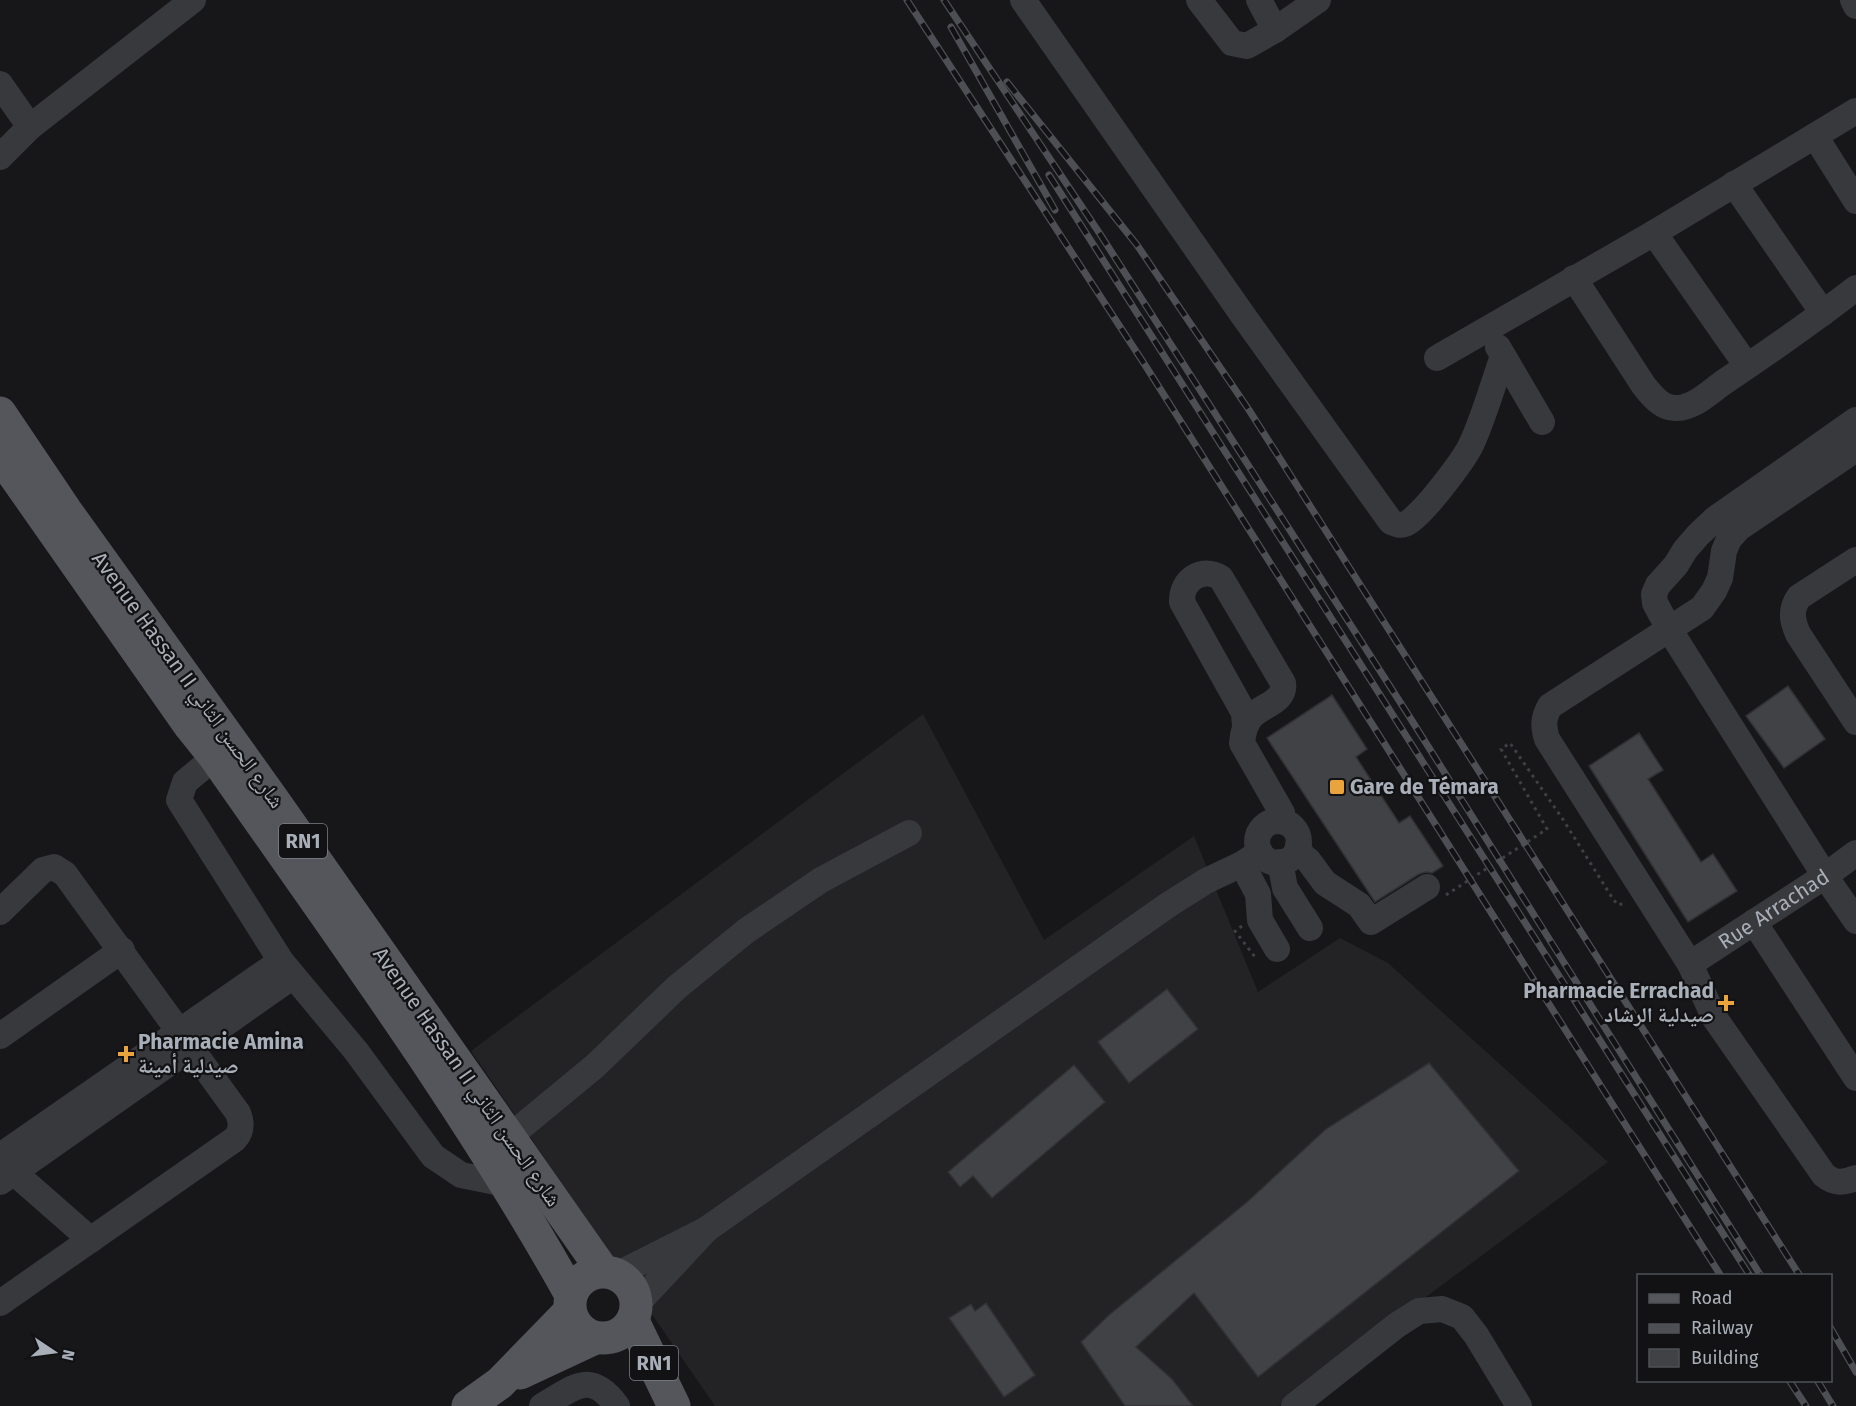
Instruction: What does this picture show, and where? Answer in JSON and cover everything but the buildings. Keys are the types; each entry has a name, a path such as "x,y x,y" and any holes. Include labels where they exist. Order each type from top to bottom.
{"main road":[{"name":"Avenue Hassan II شارع الحسن الثاني","path":"0,413 66,511 274,801 509,1137 610,1273 628,1281 634,1292 619,1325"},
{"name":"Avenue Hassan II شارع الحسن الثاني","path":"0,455 190,726 215,757 386,1003 506,1184 529,1220 571,1303 573,1320 579,1328 619,1325"},
{"path":"492,1396 571,1303 583,1278 592,1273 610,1273"},
{"name":"Avenue Hassan II شارع الحسن الثاني","path":"619,1325 673,1406"},
{"path":"492,1396 619,1325"}],"street":[{"path":"0,158 30,127 193,0"},
{"path":"1023,0 1235,305 1391,522 1400,525 1410,521 1443,487 1470,447 1503,356"},
{"path":"1199,0 1217,27 1232,43 1247,46 1318,0"},
{"path":"1259,0 1275,30"},
{"path":"1853,0 1856,6"},
{"path":"0,84 30,127"},
{"path":"1437,358 1654,233 1856,111"},
{"path":"1815,136 1856,201"},
{"path":"1734,184 1823,314"},
{"path":"1654,233 1747,366"},
{"path":"1574,278 1644,386 1654,398 1674,409 1686,407 1823,314 1856,288"},
{"path":"1488,328 1542,422"},
{"path":"1856,420 1715,519 1685,550 1676,565 1658,585 1654,594 1655,603 1670,629 1825,876 1856,921"},
{"path":"1856,448 1739,528 1729,539 1724,551 1720,578 1702,608 1550,706 1545,714 1544,722 1547,739 1690,964 1714,1017 1824,1175 1833,1182 1842,1183 1856,1178"},
{"path":"1856,560 1799,597 1792,613 1793,624 1798,633 1856,722"},
{"path":"1245,726 1253,714 1282,695 1283,683 1221,578 1207,573 1188,582 1183,588 1182,602 1244,713 1245,726 1242,739 1244,749 1282,813 1284,822"},
{"path":"215,757 185,782 180,800 287,969 356,1051 434,1156 461,1175 506,1184"},
{"path":"610,1273 707,1229 1158,912 1206,881 1270,856 1298,835 1293,827 1284,822 1274,821 1265,825 1258,833 1257,843 1270,856 1285,888 1310,928"},
{"path":"509,1137 595,1066 676,988 746,931 821,880 909,834"},
{"name":"Rue Arrachad","path":"1690,964 1825,876 1856,853"},
{"path":"1270,856 1302,856 1308,860 1325,883 1359,905 1371,922 1436,891"},
{"path":"1270,856 1258,894 1258,909 1260,920 1277,949"},
{"path":"0,912 43,870 54,867 59,869 70,880 122,950 238,1113 242,1127 235,1139 0,1303"},
{"path":"1754,922 1856,1078"},
{"path":"0,1036 122,950"},
{"path":"91,1240 3,1168 287,969"},
{"path":"619,1325 707,1229"},
{"path":"1294,1406 1397,1325 1419,1311 1442,1309 1462,1317 1519,1406"},
{"path":"1489,1356 1503,1406"},
{"path":"542,1406 573,1388 588,1384 602,1388 617,1406"}],"path":[{"path":"1436,891 1547,829 1501,749 1510,743 1562,818 1613,899"}],"shaded area":[{"path":"923,714 1044,940 1194,836 1258,992 1340,938 1388,963 1608,1162 1279,1406 715,1406 471,1051"}],"railway":[{"path":"907,0 1145,365 1720,1274"},
{"path":"944,0 1100,234 1409,716 1760,1274"},
{"path":"951,27 1055,210"},
{"path":"1007,82 1137,245 1249,410 1799,1274"},
{"path":"1049,175 1749,1274"},
{"path":"1832,1330 1856,1372"},
{"path":"1790,1382 1806,1406"},
{"path":"1818,1382 1833,1406"}],"place":[{"name":"Gare de Témara","path":"1337,787"},
{"name":"Pharmacie Errachad صيدلية الرشاد","path":"1726,1003"},
{"name":"Pharmacie Amina صيدلية أمينة","path":"126,1054"}]}
